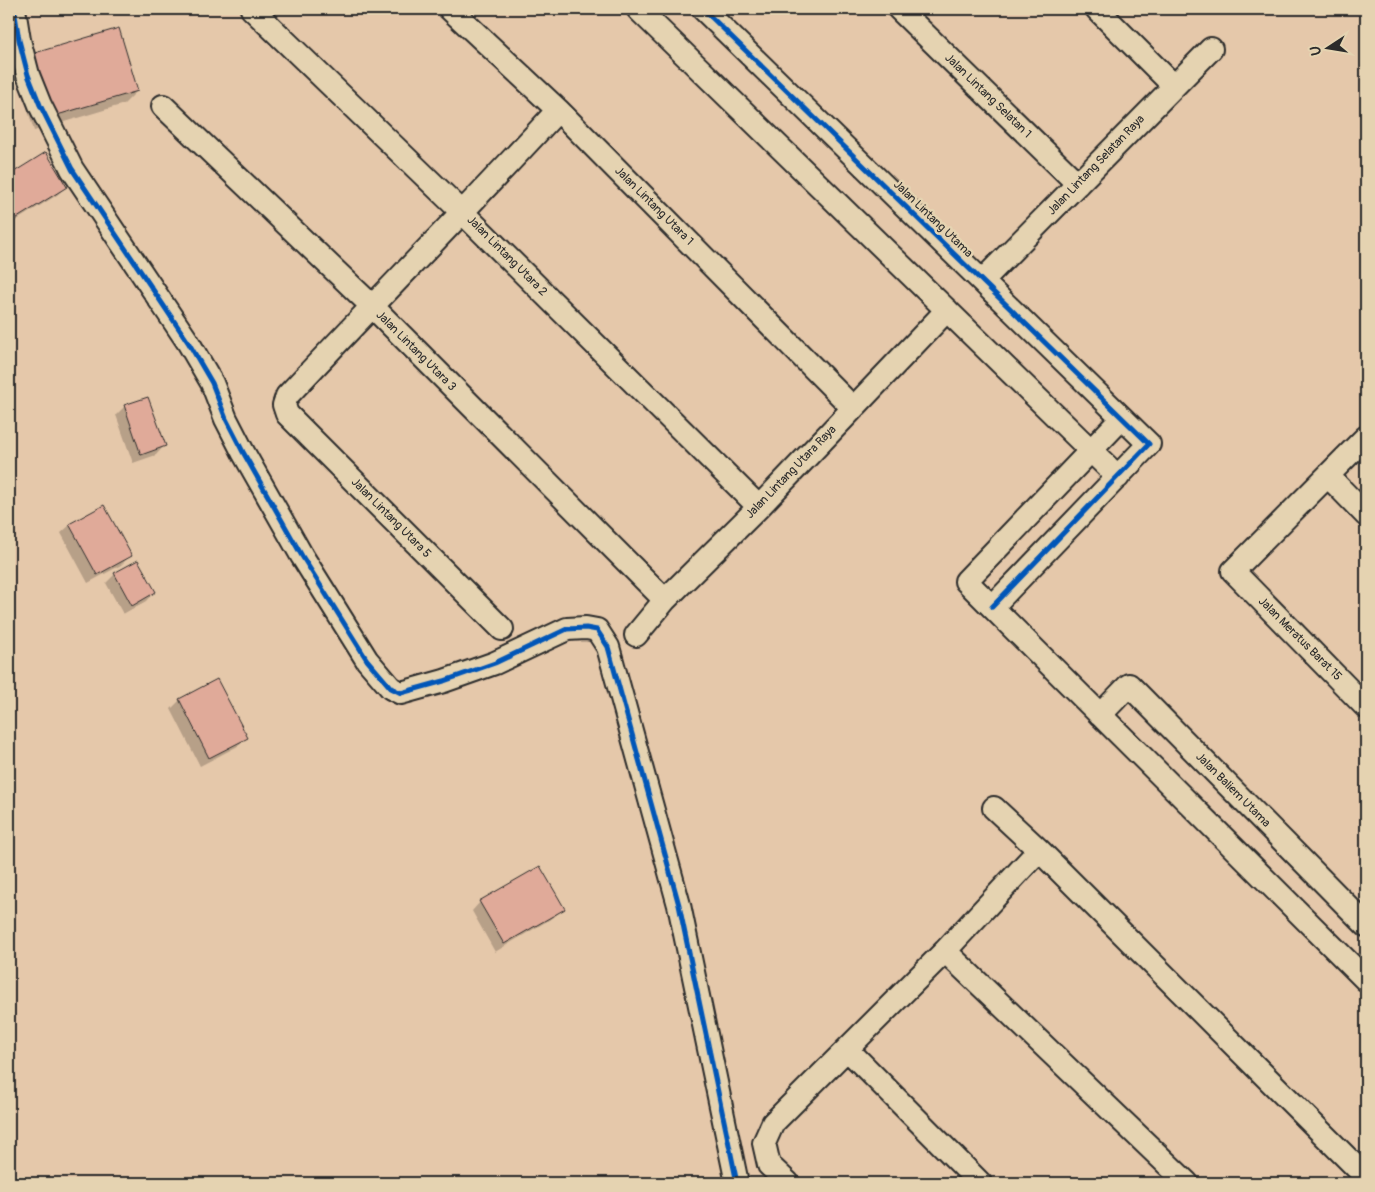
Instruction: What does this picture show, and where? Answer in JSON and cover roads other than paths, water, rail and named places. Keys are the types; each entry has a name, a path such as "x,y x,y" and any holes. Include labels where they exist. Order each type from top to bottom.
{"street":[{"path":"14,9 19,40 18,77 40,104 72,169 188,342 212,383 226,419 243,452 302,556 367,660 391,688 401,693 444,681 496,663 567,629 586,628 597,630 608,646 679,905 737,1183"},
{"name":"Jalan Lintang Utara 2","path":"252,9 463,213 758,507"},
{"name":"Jalan Lintang Utara 1","path":"450,9 558,110 853,408"},
{"path":"640,9 1118,477 992,607"},
{"name":"Jalan Lintang Utama","path":"703,9 1149,444 1118,477"},
{"name":"Jalan Lintang Selatan 1","path":"899,9 1078,184"},
{"path":"1096,9 1174,86"},
{"name":"Jalan Lintang Selatan Raya","path":"982,281 1211,49"},
{"name":"Jalan Lintang Utara 3","path":"163,106 372,306 665,600"},
{"path":"372,306 463,213 558,110"},
{"name":"Jalan Lintang Utara 5","path":"372,306 287,396 284,405 287,414 502,629"},
{"name":"Jalan Lintang Utara Raya","path":"636,635 665,600 758,507 947,310"},
{"path":"1122,418 966,581 1366,980"},
{"path":"1366,437 1328,476 1366,515"},
{"name":"Jalan Meratus Barat 15","path":"1328,476 1233,571 1366,707"},
{"name":"Jalan Baliem Utama","path":"1100,715 1129,685 1366,925"},
{"path":"994,808 1039,850 1366,1177"},
{"path":"788,1183 769,1165 764,1143 774,1122 945,952 1039,850"},
{"path":"945,952 1187,1183"},
{"path":"848,1050 980,1183"}]}
